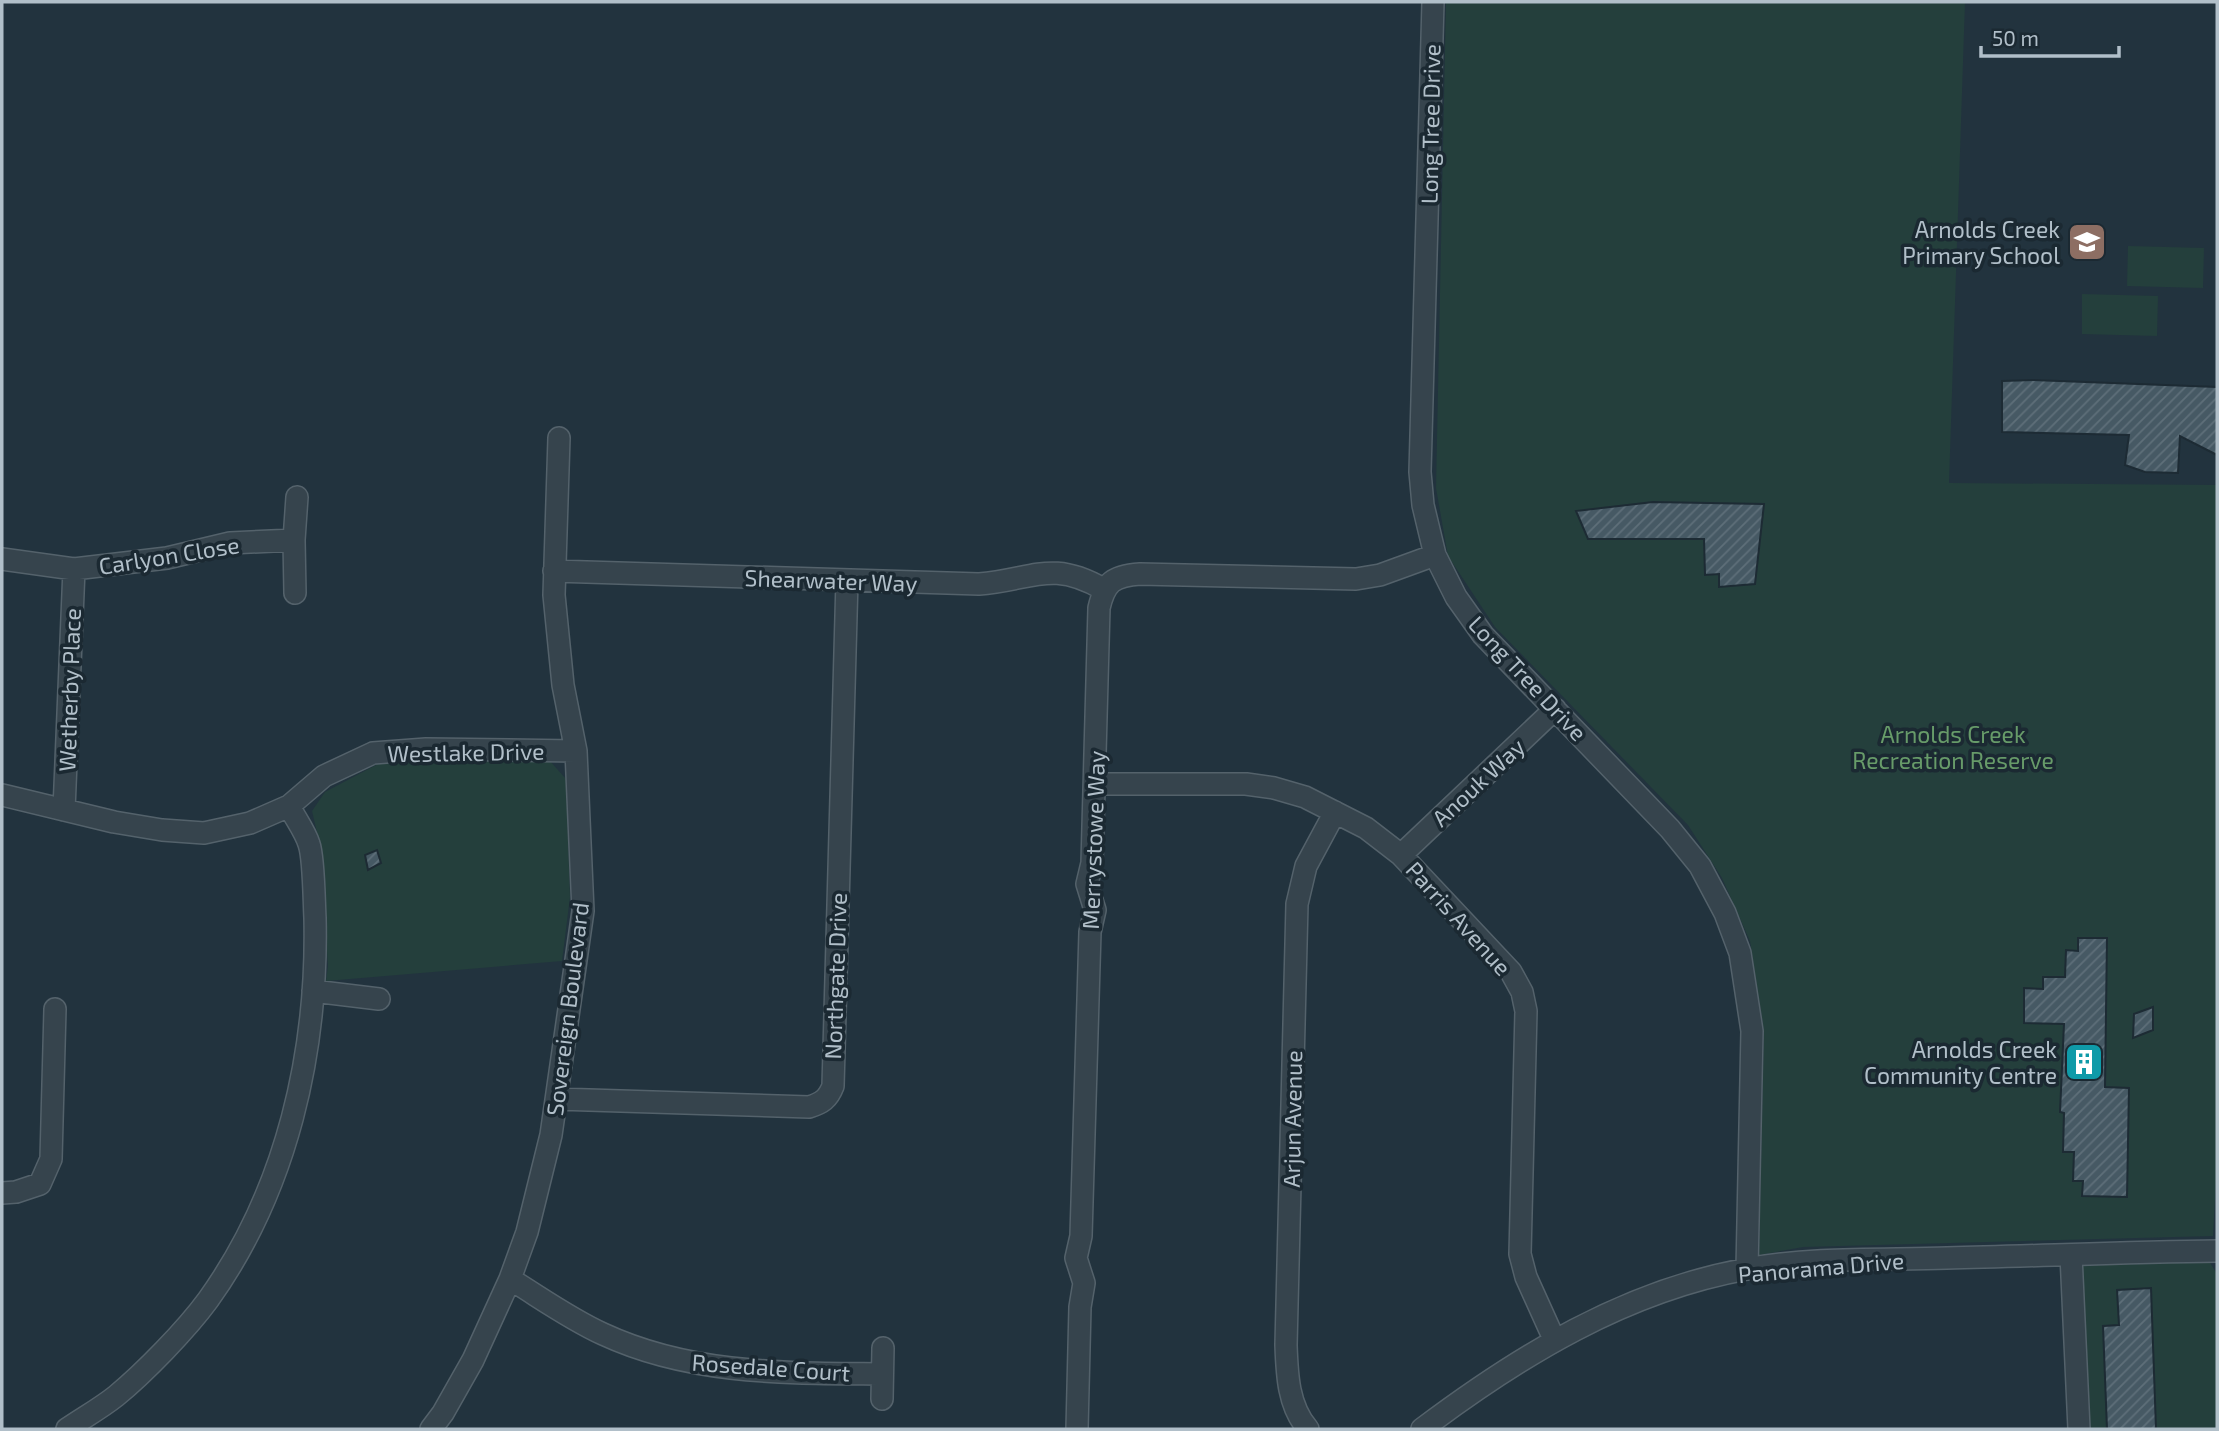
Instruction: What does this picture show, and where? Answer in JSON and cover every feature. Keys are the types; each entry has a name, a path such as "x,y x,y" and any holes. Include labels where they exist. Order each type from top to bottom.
{"street":[{"name":"Long Tree Drive","path":"1433,2 1420,472 1423,505 1435,555 1456,597 1483,635 1670,829 1700,866 1725,913 1741,953 1752,1031 1747,1269"},
{"name":"Sovereign Boulevard","path":"431,1429 473,1360 510,1279 527,1232 542,1176 557,1099 583,911 576,751 562,673 554,571 559,438"},
{"path":"295,593 296,497"},
{"name":"Carlyon Close","path":"2,559 74,569 167,558 230,543 294,540"},
{"path":"1103,589 1125,575 1140,574 1356,579 1380,575 1435,555"},
{"name":"Wetherby Place","path":"64,810 74,569"},
{"name":"Shearwater Way","path":"554,571 979,584 1046,572 1070,573 1103,589"},
{"name":"Northgate Drive","path":"557,1099 809,1107 821,1103 829,1096 833,1086 846,580"},
{"name":"Merrystowe Way","path":"1077,1429 1080,1307 1084,1283 1076,1258 1082,1236 1090,932 1095,910 1087,884 1092,863 1099,608 1103,589"},
{"name":"Anouk Way","path":"1401,855 1555,709"},
{"name":"Westlake Drive","path":"2,795 162,831 204,833 250,823 289,806 324,776 373,753 426,749 576,751"},
{"name":"Parris Avenue","path":"1095,783 1246,784 1274,788 1305,797 1366,828 1401,855 1511,972 1522,992 1525,1011 1520,1254 1526,1277 1554,1339"},
{"path":"67,1429 115,1396 162,1351 207,1301 237,1254 263,1201 290,1129 308,1047 316,963 309,845 289,806"},
{"name":"Arjun Avenue","path":"1308,1429 1299,1419 1288,1383 1286,1345 1297,904 1306,866 1335,812"},
{"path":"313,991 380,999"},
{"path":"2,1193 16,1192 40,1184 51,1159 55,1009"},
{"name":"Panorama Drive","path":"1422,1429 1487,1382 1554,1339 1626,1305 1747,1269 1831,1261 2217,1251"},
{"path":"2071,1255 2079,1429"},
{"name":"Rosedale Court","path":"510,1279 604,1334 673,1359 711,1367 761,1371 882,1374"},
{"name":"Rosedale Court","path":"882,1399 883,1348"}],"green space":[{"name":"Arnolds Creek Recreation Reserve","path":"1446,2 1965,2 1949,483 2217,485 2217,1162 2213,1236 1803,1247 1759,1255 1764,1031 1750,941 1722,878 1688,825 1495,627 1448,556 1436,488"},
{"path":"2128,246 2204,248 2203,288 2127,286"},
{"path":"2082,294 2158,296 2157,336 2082,334"},
{"path":"433,759 549,760 566,779 570,897 562,961 326,981 328,966 319,841 312,811 325,792 378,764"},
{"path":"2209,1261 2217,1274 2217,1429 2086,1429 2079,1263"}],"building":[{"path":"2002,381 2217,387 2217,455 2180,436 2178,473 2145,472 2125,465 2129,435 2002,432"},
{"path":"1653,502 1764,504 1755,584 1719,587 1719,574 1705,575 1704,539 1588,539 1576,511"},
{"path":"377,850 381,863 368,870 365,855"},
{"name":"Arnolds Creek Community Centre","path":"2078,938 2107,938 2105,1087 2129,1088 2127,1197 2082,1196 2083,1181 2073,1181 2074,1152 2063,1152 2064,1113 2060,1112 2064,1024 2024,1023 2024,988 2043,989 2043,977 2065,977 2066,950 2078,951"},
{"path":"2153,1007 2153,1030 2133,1038 2134,1014"},
{"path":"2151,1288 2156,1429 2107,1429 2103,1326 2119,1325 2117,1290"}],"place":[{"name":"Arnolds Creek Primary School","path":"2087,242"},
{"name":"Arnolds Creek Community Centre","path":"2084,1062"}]}
